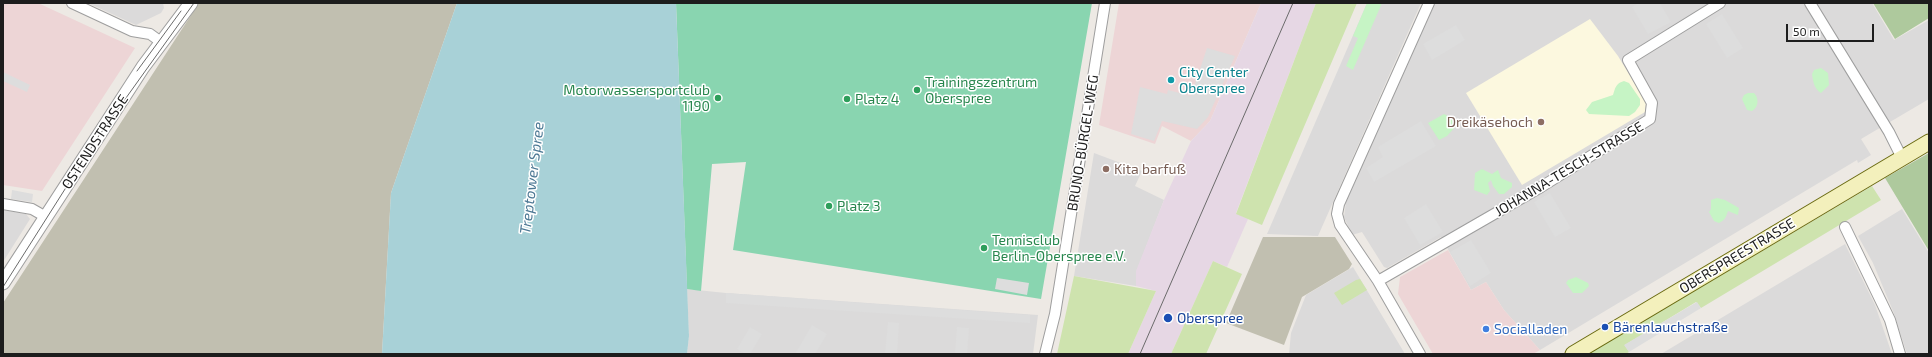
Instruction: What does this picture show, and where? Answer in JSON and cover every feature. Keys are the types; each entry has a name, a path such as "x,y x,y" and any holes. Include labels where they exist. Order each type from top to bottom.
{"main road":[{"name":"OBERSPREESTRASSE","path":"1573,354 1929,142"}],"street":[{"path":"72,3 132,31 150,34 162,42"},
{"name":"BRUNO-BÜRGEL-WEG","path":"1045,354 1055,314 1105,3"},
{"path":"1420,354 1378,281 1340,225 1337,214 1339,204 1429,3"},
{"name":"JOHANNA-TESCH-STRASSE","path":"1378,281 1531,193 1650,119 1652,102 1628,60 1720,3"},
{"path":"1810,3 1889,132 1902,158"},
{"name":"OSTENDSTRASSE","path":"3,283 162,42 189,4"},
{"path":"3,204 32,209 46,217"},
{"path":"1845,227 1890,320 1900,354"}],"shaded area":[{"path":"3,3 38,3 135,48 42,191 3,185"},
{"path":"88,3 163,3 164,8 161,13 136,25"},
{"path":"199,3 457,3 391,193 382,354 3,354 3,303"},
{"path":"1119,3 1261,3 1210,121 1191,141 1162,126 1155,144 1099,125"},
{"path":"1261,3 1316,3 1236,213 1248,219 1227,267 1213,261 1171,354 1128,354 1156,291 1136,286 1136,271 1164,200 1191,141 1210,121"},
{"path":"1367,3 1421,3 1318,236 1267,234"},
{"path":"1435,3 1872,3 1894,40 1929,20 1929,99 1861,139 1871,155 1858,163 1857,160 1540,350 1504,310 1486,282 1471,290 1441,237 1387,268 1384,267 1362,232 1352,235 1344,217 1346,202"},
{"path":"1638,3 1660,3 1671,22 1648,34 1632,7"},
{"path":"1722,14 1743,48 1727,58 1706,24"},
{"path":"1590,19 1618,56 1646,102 1645,112 1522,185 1466,93"},
{"path":"1456,25 1465,40 1432,60 1423,44"},
{"path":"1207,48 1235,56 1208,117 1197,129 1162,121 1154,141 1131,134 1140,87 1167,94 1168,90 1191,96"},
{"path":"3,72 30,85 27,92 3,81"},
{"path":"1421,121 1436,146 1374,182 1366,168 1383,157 1378,147"},
{"path":"1094,153 1142,171 1135,186 1164,200 1137,271 1136,286 1074,276"},
{"path":"12,190 33,194 32,202 11,199"},
{"path":"1550,193 1571,228 1555,237 1534,202"},
{"path":"1426,204 1443,232 1420,245 1404,218"},
{"path":"1902,209 1929,253 1929,354 1907,354 1893,311 1873,263 1858,236"},
{"path":"3,210 26,214 30,219 3,262"},
{"path":"1263,237 1335,237 1352,264 1349,269 1302,297 1284,345 1226,323"},
{"path":"1471,240 1491,273 1470,286 1450,252"},
{"path":"1845,244 1875,305 1892,354 1661,354"},
{"path":"1448,250 1471,290 1486,282 1504,310 1540,350 1533,354 1433,354 1398,294 1400,277"},
{"path":"1353,267 1405,354 1289,354 1291,333 1306,295"},
{"path":"997,278 1029,283 1027,295 995,289"},
{"path":"687,289 1038,315 1033,354 687,354 689,336"},
{"path":"726,293 1030,315 1030,323 726,303"},
{"path":"1697,302 1701,308 1629,352 1624,345"},
{"path":"888,322 899,323 897,354 885,354"},
{"path":"812,325 827,334 815,354 795,354"},
{"path":"750,327 762,334 750,354 746,354 737,349"},
{"path":"957,327 969,328 967,354 955,354"}],"green space":[{"name":"Trainingszentrum Oberspree","path":"676,3 1092,3 1041,299 733,250 746,162 712,164 701,291 687,289"},
{"path":"1316,3 1357,3 1262,225 1236,214"},
{"path":"1367,3 1382,3 1353,70 1346,66 1358,38 1353,36"},
{"path":"1873,3 1929,3 1929,18 1895,39"},
{"path":"1821,68 1828,73 1829,85 1821,93 1815,87 1812,74 1814,70"},
{"path":"1624,81 1629,83 1640,99 1640,105 1635,112 1629,116 1589,114 1586,110 1592,102 1613,95 1618,84"},
{"path":"1754,93 1756,95 1757,105 1752,111 1747,110 1742,99 1744,95"},
{"path":"1444,114 1451,118 1456,126 1447,136 1439,140 1428,123"},
{"path":"1929,153 1929,251 1885,178"},
{"path":"1482,169 1492,174 1498,170 1501,178 1512,183 1512,187 1504,194 1499,194 1493,186 1491,180 1488,183 1490,191 1487,195 1474,190 1475,173"},
{"path":"1872,186 1881,200 1701,308 1696,302 1625,345 1629,352 1626,354 1588,354"},
{"path":"1717,198 1725,200 1739,208 1738,215 1728,211 1725,218 1721,222 1719,223 1714,221 1709,212 1711,209 1711,200"},
{"path":"1213,261 1242,274 1206,354 1171,354"},
{"path":"1074,276 1156,291 1128,354 1057,354"},
{"path":"1576,277 1588,283 1589,286 1582,293 1573,293 1566,283 1568,280"},
{"path":"1360,279 1367,290 1342,305 1334,293"}],"water":[{"name":"Treptower Spree","path":"457,3 676,3 689,336 687,354 382,354 391,193"}],"tram line":[{"path":"3,287 98,137 194,3"},
{"path":"1140,354 1293,3"},
{"path":"137,71 181,11"}],"place":[{"name":"City Center Oberspree","path":"1171,80"},
{"name":"Trainingszentrum Oberspree","path":"917,90"},
{"name":"Motorwassersportclub 1190","path":"718,98"},
{"name":"Platz 4","path":"847,99"},
{"name":"Dreikäsehoch","path":"1541,122"},
{"name":"Kita barfuß","path":"1106,169"},
{"name":"Platz 3","path":"829,206"},
{"name":"Tennisclub Berlin-Oberspree e.V.","path":"984,248"},
{"name":"Oberspree","path":"1168,318"},
{"name":"Bärenlauchstraße","path":"1605,327"},
{"name":"Socialladen","path":"1486,329"}]}
